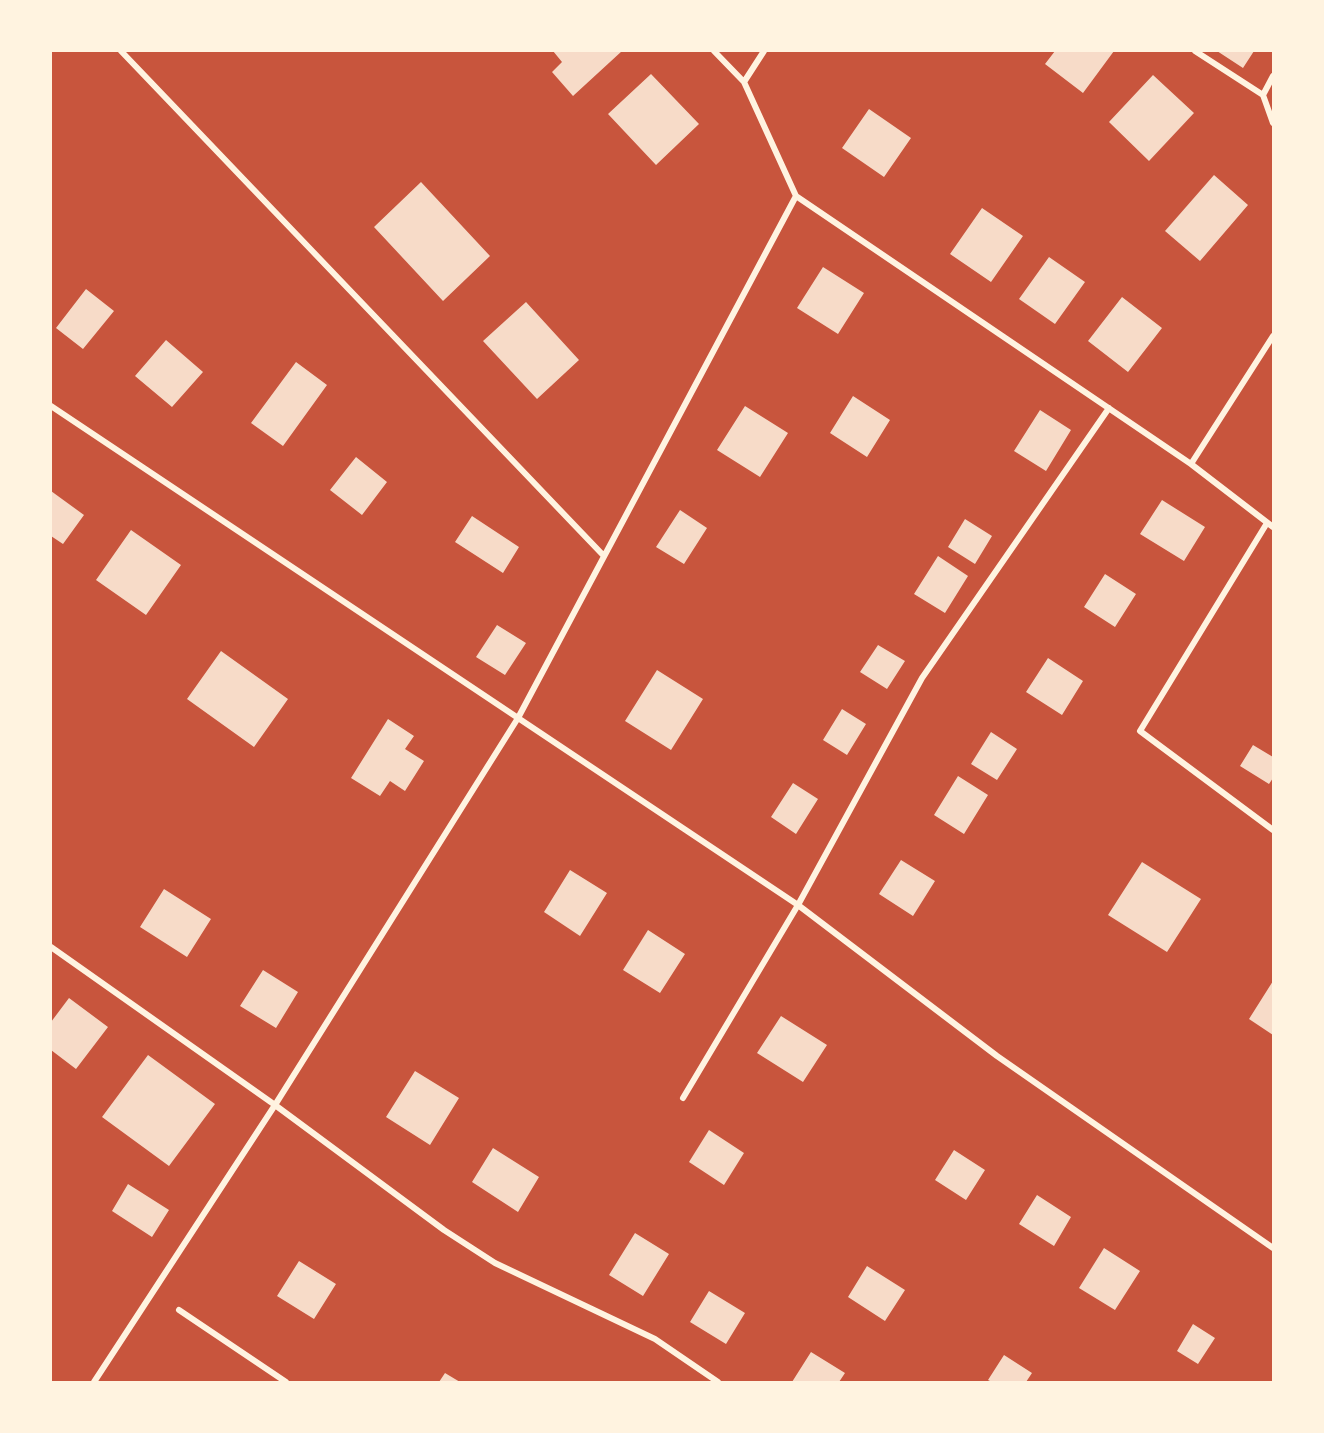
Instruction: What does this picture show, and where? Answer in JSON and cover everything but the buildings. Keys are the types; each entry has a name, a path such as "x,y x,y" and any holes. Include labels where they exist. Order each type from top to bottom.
{"street":[{"path":"121,51 603,555"},
{"path":"714,51 744,82 796,196 1191,464 1270,525 1140,731 1273,830"},
{"path":"744,82 764,51"},
{"path":"1195,51 1263,95 1273,123"},
{"path":"1263,95 1273,76"},
{"path":"94,1382 275,1105 518,718 796,196"},
{"path":"1191,464 1273,336"},
{"path":"51,406 798,905 997,1056 1273,1248"},
{"path":"683,1098 798,905 922,678 1109,408"},
{"path":"51,947 275,1105 444,1230 495,1263 655,1339 718,1382"},
{"path":"179,1310 286,1382"}]}
